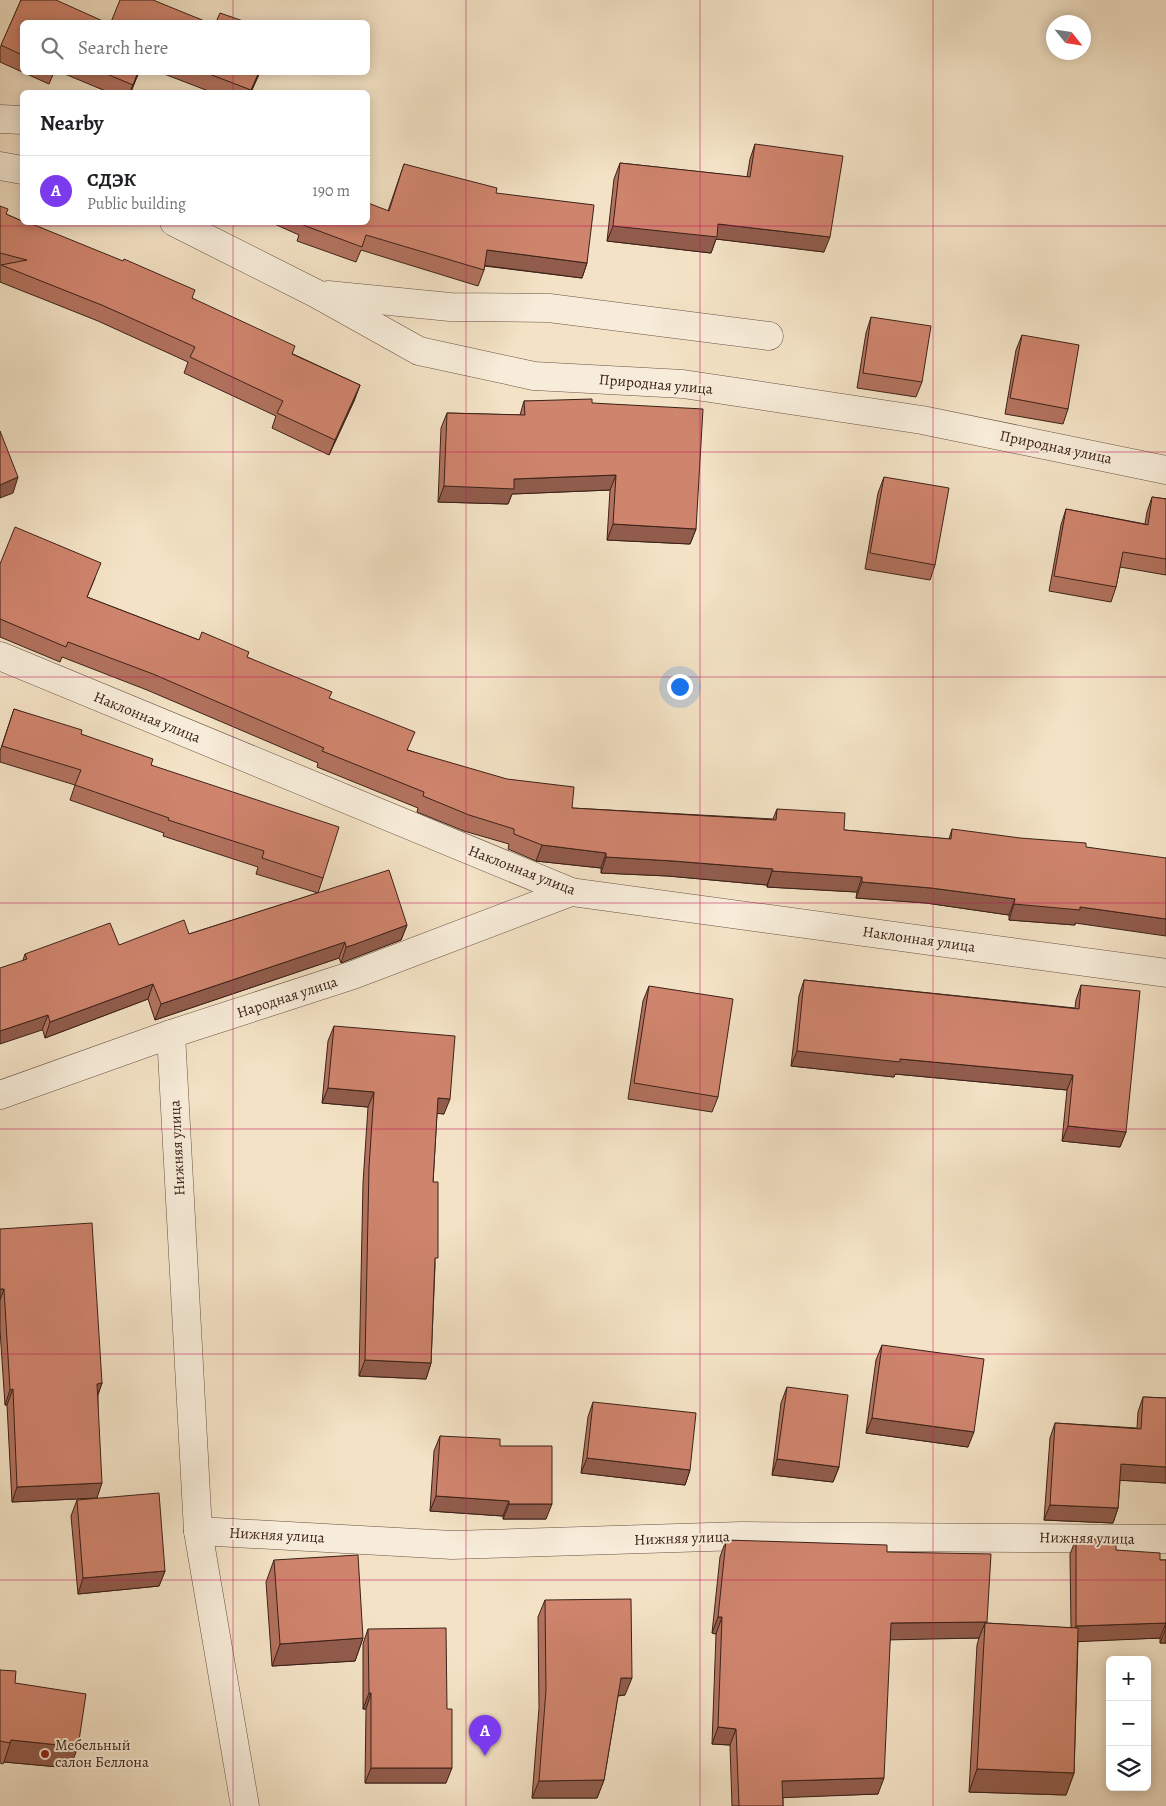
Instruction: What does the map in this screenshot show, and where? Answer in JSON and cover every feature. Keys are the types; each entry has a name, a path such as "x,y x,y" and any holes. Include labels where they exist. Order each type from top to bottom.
{"street":[{"path":"0,118 20,120"},
{"path":"0,166 20,170"},
{"name":"Природная улица","path":"180,225 317,294 419,351 534,376 683,384 922,420 1166,470"},
{"path":"317,294 450,307 549,308 770,336"},
{"name":"Наклонная улица","path":"0,656 571,892 1166,973"},
{"name":"Народная улица","path":"0,1095 171,1034 353,975 571,892"},
{"name":"Нижняя улица","path":"171,1034 198,1530 245,1806"},
{"name":"Нижняя улица","path":"198,1530 452,1545 742,1536 1166,1539"}],"building":[{"path":"21,0 56,0 101,20 20,20 20,54 1,45"},
{"path":"120,0 153,0 202,20 112,20"},
{"path":"220,13 240,20 217,20"},
{"path":"109,75 137,75 133,85"},
{"path":"212,75 258,75 251,90"},
{"path":"755,144 843,156 830,237 718,224 717,237 613,226 620,163 750,177"},
{"path":"404,164 497,188 496,193 594,205 587,263 487,250 484,270 366,235 362,247 303,225 370,225 370,204 389,211"},
{"path":"0,206 8,209 6,214 20,220 20,225 34,225 123,261 124,259 195,290 192,298 295,346 292,354 360,385 335,440 277,413 283,401 190,357 195,347 104,306 1,265 27,260 0,253"},
{"path":"871,317 931,326 922,382 863,373"},
{"path":"1022,335 1079,345 1068,409 1010,398"},
{"path":"592,399 592,403 703,409 696,529 613,524 616,475 514,479 514,489 444,486 447,413 525,415 524,401"},
{"path":"0,431 18,477 0,485"},
{"path":"884,477 949,488 935,565 870,553"},
{"path":"1152,497 1166,499 1166,559 1123,552 1116,587 1054,576 1066,509 1148,525"},
{"path":"15,527 101,563 87,597 199,640 202,632 249,652 247,657 332,692 329,698 415,732 407,750 507,779 574,787 572,808 776,820 777,809 845,813 844,830 951,839 952,829 1020,838 1086,843 1086,847 1166,858 1166,919 1080,907 1080,910 1014,904 1015,899 931,888 862,882 862,877 606,857 606,853 542,845 514,834 514,829 469,815 423,796 424,792 322,751 324,748 153,674 68,642 66,647 0,619 0,564"},
{"path":"14,709 82,730 81,734 153,759 151,765 339,827 323,878 262,858 264,851 168,820 169,818 75,785 81,770 2,746"},
{"path":"389,870 407,925 346,947 345,942 161,1004 153,984 50,1022 48,1015 0,1031 0,968 27,959 25,954 110,923 119,945 184,920 189,934"},
{"path":"804,980 1079,1009 1081,985 1140,991 1126,1132 1068,1126 1073,1075 900,1059 900,1062 797,1051"},
{"path":"649,986 733,999 718,1097 634,1083"},
{"path":"334,1026 455,1036 450,1099 438,1098 433,1182 438,1182 438,1258 435,1258 431,1363 365,1360 369,1167 374,1092 328,1088"},
{"path":"92,1223 102,1383 97,1384 102,1483 17,1487 13,1389 10,1390 4,1289 0,1289 0,1229"},
{"path":"882,1345 984,1359 974,1432 872,1418"},
{"path":"787,1387 848,1395 839,1467 777,1459"},
{"path":"1143,1397 1166,1398 1166,1467 1121,1464 1118,1508 1050,1505 1055,1423 1141,1429"},
{"path":"593,1402 696,1413 690,1470 587,1458"},
{"path":"440,1436 500,1439 500,1446 552,1446 552,1504 509,1504 509,1501 436,1496"},
{"path":"159,1493 165,1571 83,1578 77,1500"},
{"path":"1076,1539 1116,1539 1116,1550 1160,1553 1160,1560 1166,1560 1166,1623 1076,1626"},
{"path":"726,1540 887,1545 887,1552 991,1554 987,1622 891,1623 884,1778 782,1781 783,1806 739,1806 736,1729 718,1727 722,1617 718,1617"},
{"path":"358,1555 363,1638 280,1644 274,1560"},
{"path":"631,1599 632,1678 621,1678 604,1780 539,1781 546,1690 545,1600"},
{"path":"985,1623 1078,1628 1074,1773 977,1769"},
{"path":"446,1628 447,1709 452,1709 452,1768 371,1768 371,1693 369,1693 368,1629"},
{"path":"0,1670 16,1671 15,1683 86,1694 78,1747 11,1740 10,1743 0,1741"}],"place":[{"name":"Мебельный салон Беллона","path":"45,1754"},
{"name":"СДЭК","path":"485,1756"}]}
